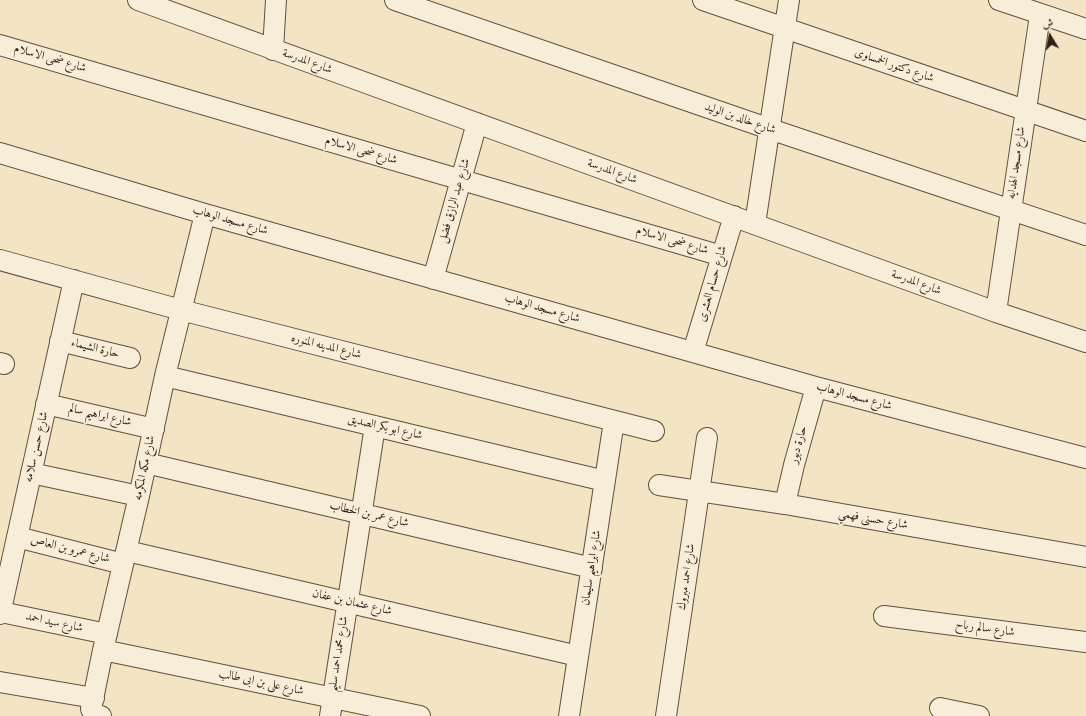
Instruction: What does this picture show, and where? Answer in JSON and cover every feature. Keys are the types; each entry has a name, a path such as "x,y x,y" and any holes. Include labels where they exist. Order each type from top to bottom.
{"street":[{"name":"شارع المدرسة","path":"139,0 996,312 1086,342"},
{"path":"273,50 276,0"},
{"name":"شارع خالد بن الوليد","path":"395,0 770,129 1086,235"},
{"name":"شارع دكتور الخمساوى","path":"703,0 1086,131"},
{"path":"755,224 789,0"},
{"path":"999,0 1086,30"},
{"name":"شارع مسجد الهدايه","path":"996,312 1040,15"},
{"name":"شارع ضحى الاسلام","path":"0,45 722,256"},
{"name":"شارع عبد الرازق فضل","path":"433,279 477,123"},
{"name":"شارع مسجد الوهاب","path":"0,153 205,214 816,387 1086,458"},
{"name":"شارع مكه المكرمه","path":"101,716 94,714 91,709 165,376 205,214"},
{"name":"شارع حسام العشرى","path":"693,352 734,216"},
{"name":"شارع المدينه المنوره","path":"0,260 181,310 654,431"},
{"name":"شارع حسن سلامه","path":"0,613 74,280"},
{"name":"حارة الشيماء","path":"60,341 130,358"},
{"name":"شارع ابو بكر الصديق","path":"165,376 605,481"},
{"name":"حارة دبور","path":"785,504 795,458 816,387"},
{"name":"شارع ابراهيم سالم","path":"46,404 154,429"},
{"name":"شارع ابراهيم سليمان","path":"569,716 614,421"},
{"name":"شارع محمد احمد سليم","path":"331,707 375,426"},
{"name":"شارع احمد مبروك","path":"666,716 707,438"},
{"name":"شارع عمر بن الخطاب","path":"146,463 592,568"},
{"path":"31,473 139,496"},
{"name":"شارع حسنى فهمي","path":"659,485 785,504 1086,557"},
{"name":"شارع عمرو بن العاص","path":"17,537 125,557"},
{"name":"شارع عثمان بن عفان","path":"125,557 348,602 578,656"},
{"name":"شارع سيد احمد","path":"0,613 105,642"},
{"name":"شارع سالم رباح","path":"884,616 1086,642"},
{"name":"شارع على بن ابى طالب","path":"105,642 331,707 420,716"},
{"path":"0,682 94,698"},
{"path":"940,708 979,716"}]}
